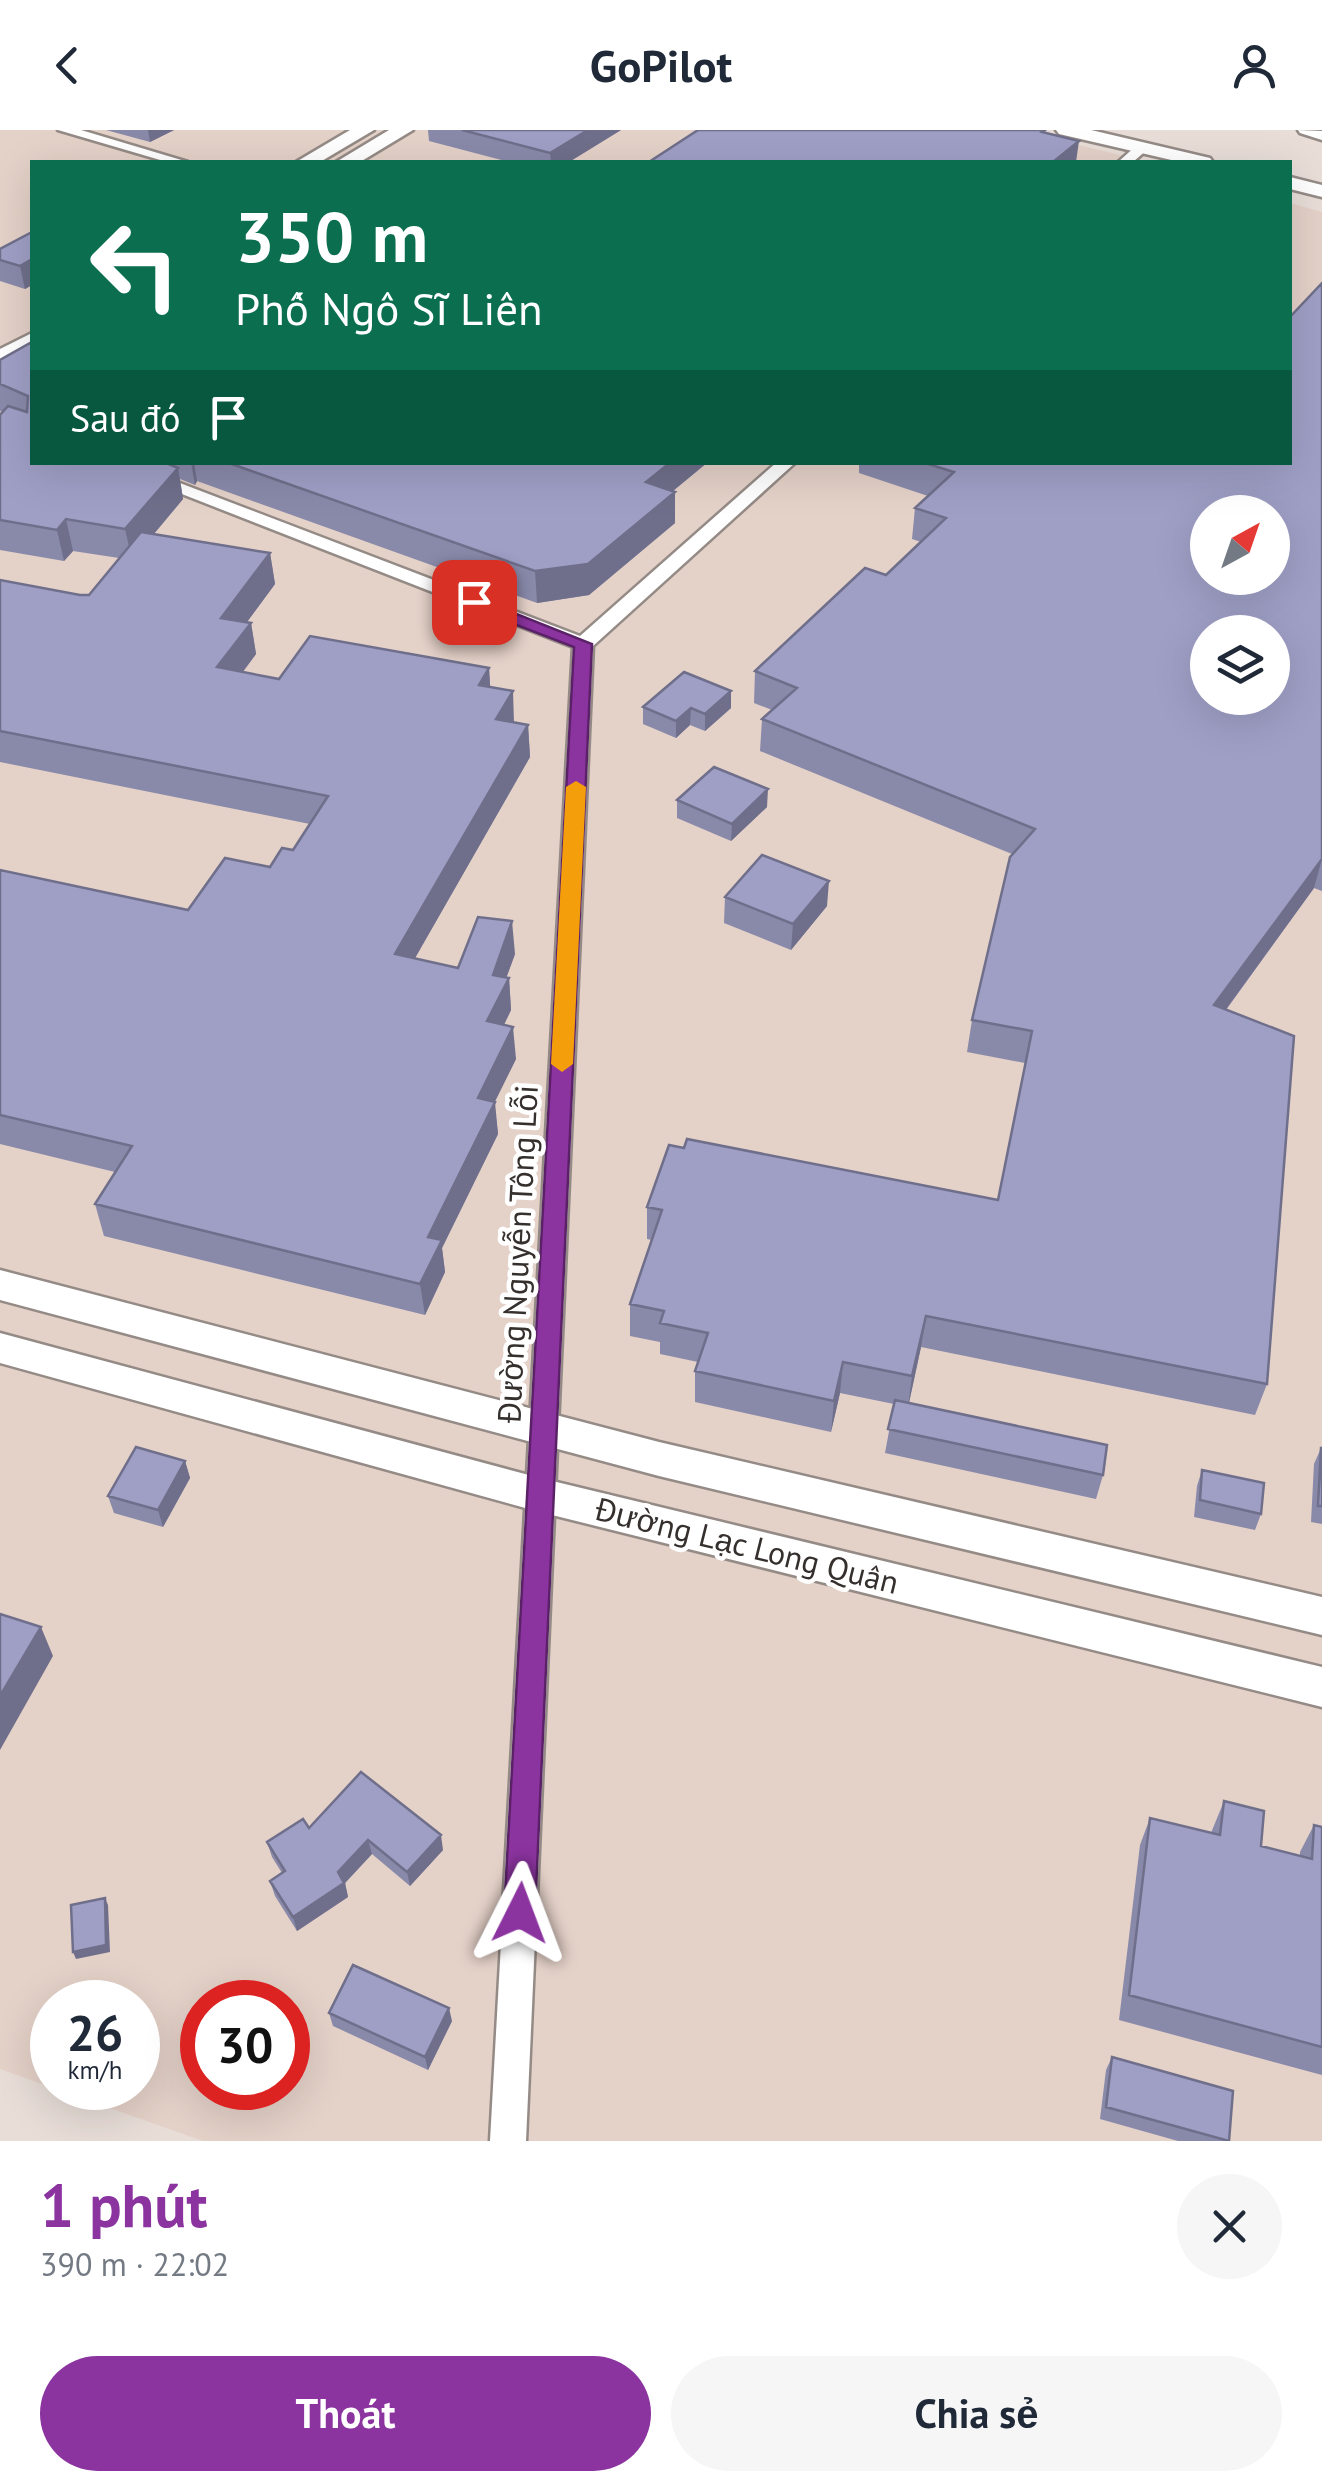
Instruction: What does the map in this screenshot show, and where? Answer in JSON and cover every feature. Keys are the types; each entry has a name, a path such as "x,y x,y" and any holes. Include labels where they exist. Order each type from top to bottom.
{"main road":[{"path":"310,160 364,130"},
{"path":"349,160 402,130"},
{"path":"1066,130 1194,160"},
{"path":"1292,184 1322,191"},
{"path":"0,358 30,341"},
{"name":"Đường Lạc Long Quân","path":"0,1285 544,1430 1002,1545 1322,1616"},
{"name":"Đường Lạc Long Quân","path":"0,1348 540,1494 1322,1687"}],"street":[{"path":"65,130 174,160"},
{"path":"1306,130 1322,136"},
{"path":"1127,160 1142,148"},
{"path":"116,465 583,644 785,465"},
{"name":"Đường Nguyễn Tông Lỗi","path":"508,2141 583,644"}],"shaded area":[{"path":"0,130 1014,130 1142,160 30,160 30,465 1292,465 1292,204 1322,212 1322,2141 203,2141 116,2110 160,2110 160,1980 30,1980 30,2079 0,2069"}],"building":[{"path":"462,130 588,130 550,153"},
{"path":"698,130 1045,130 1042,132 1079,141 1055,160 652,160"},
{"path":"30,233 30,260 20,266 0,260 0,249"},
{"path":"1322,283 1322,859 1214,1005 1294,1036 1267,1384 926,1316 912,1376 843,1362 834,1401 695,1371 708,1333 660,1323 664,1311 630,1304 662,1210 647,1207 669,1145 684,1148 687,1139 998,1200 1032,1031 972,1020 1010,857 1035,829 762,719 797,688 755,671 865,568 886,575 946,518 915,508 954,472 932,465 1292,465 1292,315"},
{"path":"30,343 30,465 178,468 125,529 66,519 57,530 0,520 0,415 8,406 27,412 28,396 0,384 0,360"},
{"path":"235,465 667,465 646,482 675,492 588,564 535,571"},
{"path":"141,532 270,553 221,618 251,623 217,667 279,679 310,636 489,668 479,685 513,691 496,719 528,725 395,954 458,968 478,917 512,921 493,975 509,978 487,1021 513,1027 478,1098 495,1102 428,1237 442,1240 420,1284 95,1204 132,1146 0,1115 0,870 188,910 225,858 270,867 282,848 293,850 328,796 0,731 0,580 89,595"},
{"path":"684,672 731,691 705,714 691,708 676,721 643,707"},
{"path":"714,767 768,789 732,824 677,800"},
{"path":"762,855 829,881 793,924 725,897"},
{"path":"895,1400 1107,1445 1103,1475 888,1429"},
{"path":"136,1447 185,1461 158,1510 108,1496"},
{"path":"1321,1448 1322,1506 1318,1506"},
{"path":"1202,1470 1264,1483 1261,1514 1200,1500"},
{"path":"0,1614 41,1627 0,1696"},
{"path":"361,1772 441,1835 407,1872 368,1840 338,1872 344,1883 293,1917 270,1881 285,1871 267,1842 303,1819 309,1828"},
{"path":"1224,1801 1264,1811 1261,1846 1312,1859 1314,1825 1322,1827 1322,2047 1129,1995 1150,1818 1220,1835"},
{"path":"105,1898 106,1945 73,1952 71,1905"},
{"path":"353,1965 449,2008 425,2057 329,2013"},
{"path":"1112,2057 1233,2091 1229,2141 1106,2107"}],"slow traffic":[{"path":"562,1064 576,787"}],"route":[{"path":"474,602 583,644 520,1913"}]}
